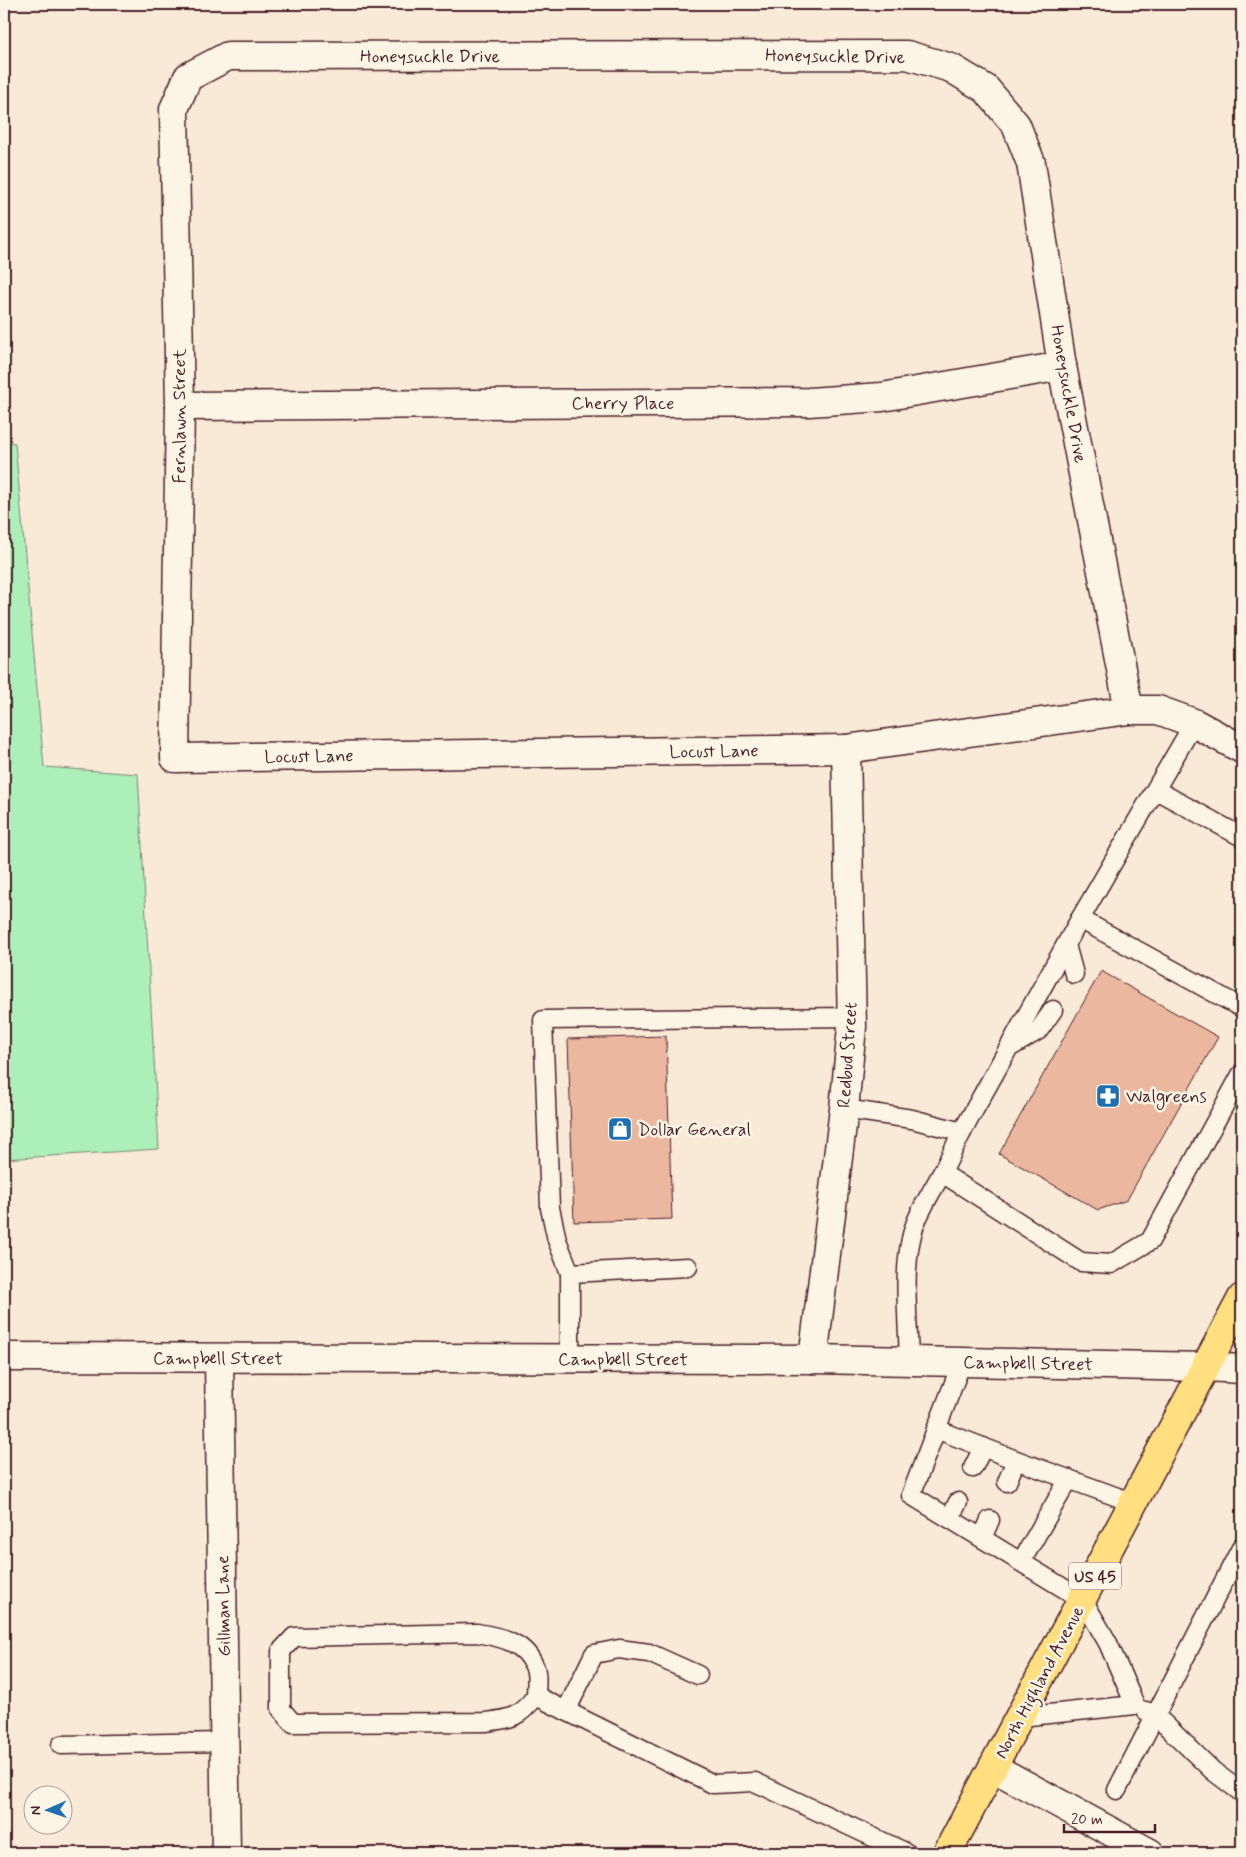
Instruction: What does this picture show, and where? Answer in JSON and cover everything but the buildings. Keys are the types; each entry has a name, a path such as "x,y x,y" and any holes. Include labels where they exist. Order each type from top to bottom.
{"main road":[{"name":"North Highland Avenue","path":"947,1853 994,1768 1242,1298"}],"street":[{"name":"Honeysuckle Drive","path":"188,78 228,56 907,55 951,68 986,89 1016,125 1030,163 1062,366 1129,710"},
{"name":"Fernlawn Street","path":"175,758 180,406 174,109 188,78"},
{"name":"Cherry Place","path":"180,406 809,402 882,397 1062,366"},
{"name":"Locust Lane","path":"175,758 846,749 1129,710 1158,710 1194,723 1242,749"},
{"name":"Redbud Street","path":"813,1359 844,1109 852,1017 846,749"},
{"name":"Campbell Street","path":"4,1357 813,1359 1242,1369"},
{"name":"Gillman Lane","path":"219,1359 226,1853"},
{"path":"994,1768 1150,1853"}],"lane":[{"path":"909,1361 908,1251 916,1222 962,1132 1080,919 1194,723"},
{"path":"1156,790 1242,837"},
{"path":"1080,919 1242,1008"},
{"path":"1066,945 1074,974"},
{"path":"1008,1049 1039,1030 1053,1010"},
{"path":"570,1359 570,1273 557,1240 550,1208 543,1020 852,1017"},
{"path":"942,1173 1081,1262 1111,1264 1150,1241 1242,1073"},
{"path":"844,1109 912,1119 962,1132"},
{"path":"570,1273 688,1267"},
{"path":"962,1362 911,1495 1083,1600 1108,1643 1134,1705"},
{"path":"936,1429 1134,1503"},
{"path":"973,1468 983,1447"},
{"path":"1007,1482 1016,1460"},
{"path":"1021,1562 1069,1479"},
{"path":"950,1518 958,1502"},
{"path":"982,1538 990,1520"},
{"path":"1117,1790 1242,1546"},
{"path":"477,1632 505,1638 525,1652 536,1669 536,1696 524,1711 508,1719 486,1722 293,1723 281,1709 281,1651 294,1637 477,1632"},
{"path":"566,1711 594,1654 619,1649 649,1653 698,1675"},
{"path":"536,1696 713,1784 755,1782 907,1853"},
{"path":"1020,1717 1134,1705 1155,1715 1213,1771 1242,1793"},
{"path":"61,1745 224,1742"}],"green space":[{"path":"4,441 15,443 44,767 138,774 159,1149 4,1159"}],"place":[{"name":"Walgreens","path":"1108,1096"},
{"name":"Dollar General","path":"620,1129"}]}
